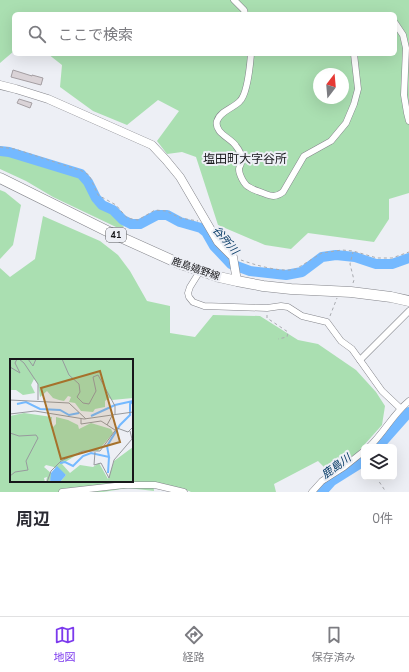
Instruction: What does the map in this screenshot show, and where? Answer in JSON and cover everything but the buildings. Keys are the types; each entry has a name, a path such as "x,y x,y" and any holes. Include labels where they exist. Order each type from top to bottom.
{"main road":[{"name":"鹿島嬉野線","path":"0,178 134,243 178,263 200,271 263,286 351,292 409,301"}],"street":[{"path":"234,0 244,12"},
{"path":"397,26 403,35 406,48 404,95 409,121"},
{"path":"251,56 250,69 244,95 240,101 221,114 217,124 220,131 235,144 241,153 242,162 239,169 240,175 247,187 271,196 277,196 283,192 304,156 330,141 346,123 354,104 358,89 354,56"},
{"path":"0,86 16,89 48,99 152,145 180,177 218,242 233,257 237,281"},
{"path":"200,271 188,293 193,302 204,306 267,308 281,306 288,307 302,316 327,322 342,341 352,349 382,391 400,408"},
{"path":"360,360 409,311"},
{"path":"372,444 400,408 409,401"},
{"path":"312,492 322,481 344,467 361,453"},
{"path":"62,492 124,485 155,485 184,492"}],"path":[{"path":"0,147 15,149 82,171 89,175 98,195 116,205 127,218 138,220 155,210 166,211 180,218 207,223"},
{"path":"233,257 267,268 291,270 296,269 322,253 342,250 353,251 377,258 392,258 409,252"},
{"path":"351,292 354,280 350,264 353,251"},
{"path":"327,322 339,291"},
{"path":"267,308 267,318 288,332 287,337 278,339"},
{"path":"378,480 386,492"}],"green space":[{"path":"0,0 409,0 409,193 389,199 389,219 374,242 308,233 291,249 265,245 218,225 196,157 182,152 167,154 157,141 179,111 158,100 127,125 93,111 60,87 62,65 51,56 397,56 397,12 12,12 12,53 0,63"},
{"path":"0,155 17,156 78,177 85,184 94,203 112,213 124,227 116,227 53,197 26,181 0,169"},
{"path":"0,190 5,192 21,205 13,245 0,259"},
{"path":"43,216 100,241 118,255 130,271 147,301 170,306 170,333 195,337 213,315 260,316 298,340 318,344 356,370 376,392 385,406 382,425 365,444 361,444 361,448 356,454 327,470 318,461 274,484 276,492 191,492 153,482 154,491 128,488 103,492 0,492 0,268 10,277 35,259"}],"waterway":[{"name":"谷所川","path":"0,151 9,152 81,174 88,182 96,198 102,205 113,210 123,220 131,224 140,224 157,215 167,215 180,222 201,228 206,232 214,246 231,264 250,271 286,275 302,272 322,257 336,255 355,257 376,264 392,264 409,258"},
{"name":"鹿島川","path":"381,444 409,412"},
{"name":"鹿島川","path":"322,492 332,481 361,463"}],"district":[{"name":"塩田町大字谷所","path":"245,159"}]}
